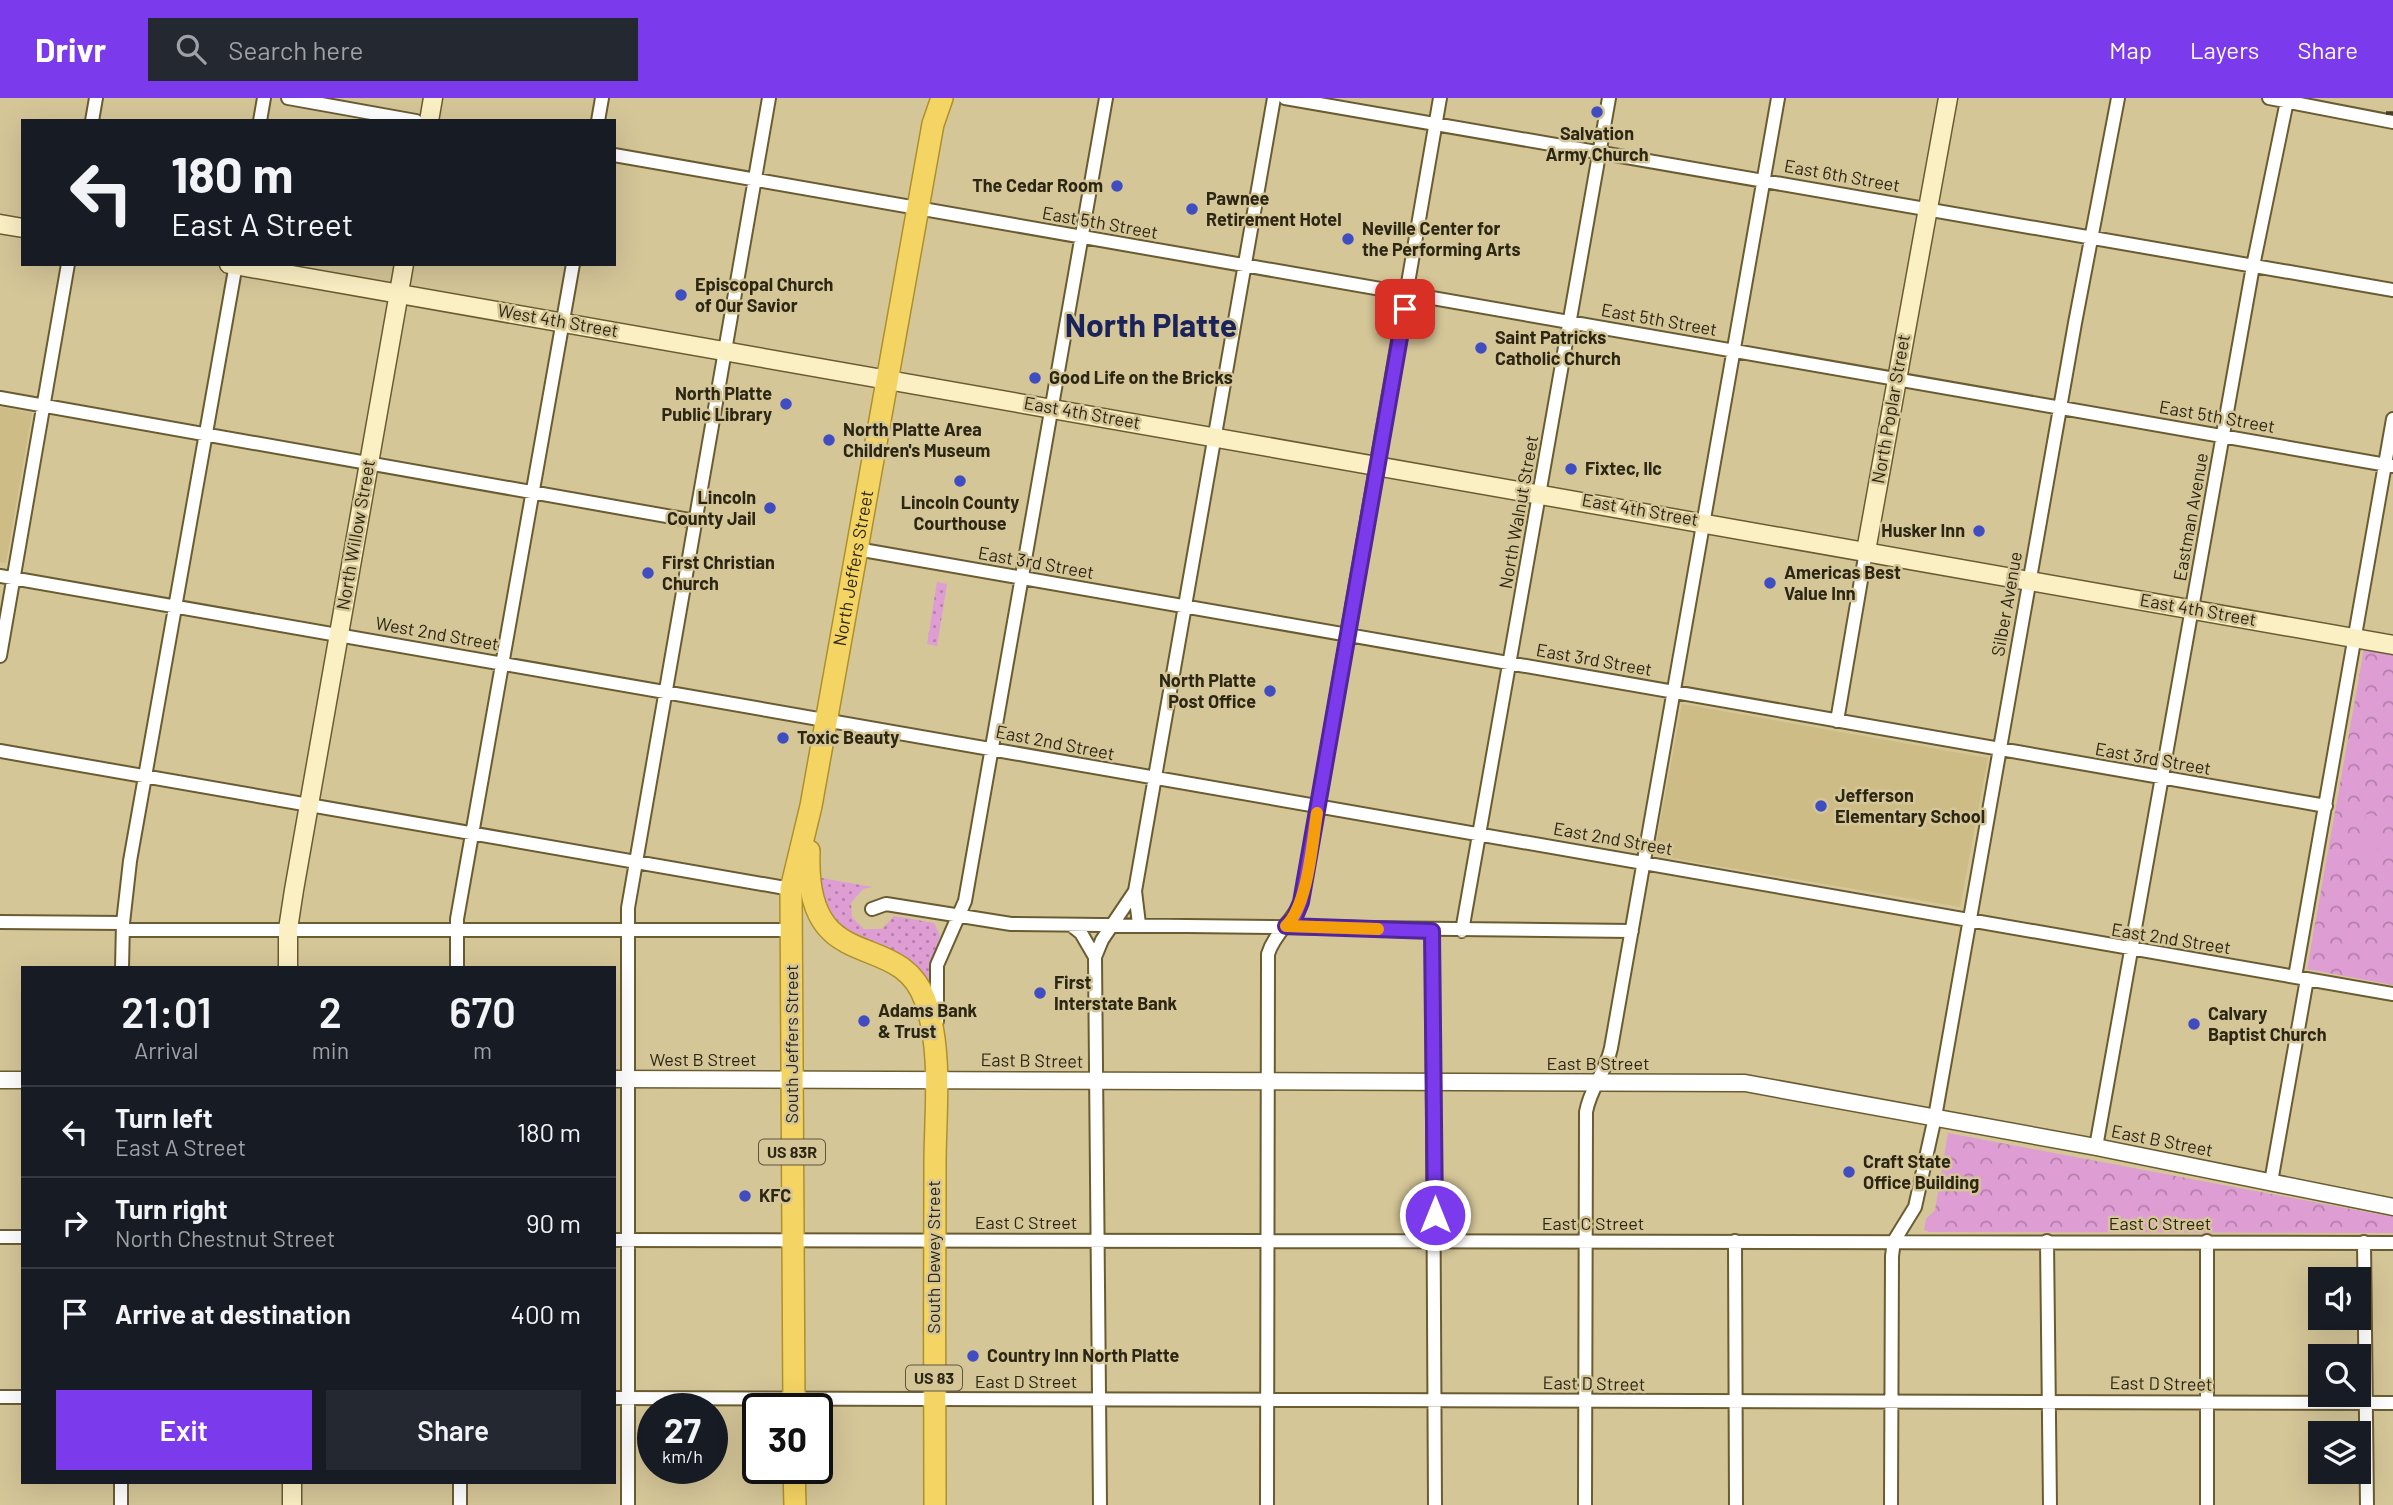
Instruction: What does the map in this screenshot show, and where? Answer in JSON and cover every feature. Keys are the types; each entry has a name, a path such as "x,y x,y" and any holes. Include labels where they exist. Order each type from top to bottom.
{"highway":[{"name":"North Jeffers Street","path":"933,98 933,124"},
{"name":"North Jeffers Street","path":"791,889 811,806 933,124 942,98"},
{"name":"North Jeffers Street","path":"811,806 809,886 822,923 844,941 903,970 917,985 927,1004"},
{"name":"South Jeffers Street","path":"791,889 794,1393"},
{"name":"South Dewey Street","path":"927,1004 934,1079 935,1505"},
{"path":"794,1484 795,1505"}],"main road":[{"path":"429,119 433,98"},
{"name":"North Poplar Street","path":"1867,551 1948,98"},
{"path":"0,224 21,228"},
{"name":"West 4th Street","path":"240,266 887,379"},
{"name":"North Willow Street","path":"288,966 288,929 404,266"},
{"name":"East 4th Street","path":"887,379 2393,645"},
{"path":"292,1484 292,1505"}],"street":[{"path":"92,119 96,98"},
{"path":"260,119 264,98"},
{"path":"288,98 405,119"},
{"path":"598,119 601,98"},
{"path":"628,1505 621,1399 621,1079 627,930 635,862 664,692 769,98"},
{"name":"South Dewey Street","path":"933,1051 937,1042 937,965 965,901 1049,407 1106,98"},
{"path":"1139,925 1135,891 1274,98"},
{"name":"East 6th Street","path":"1286,98 2393,290"},
{"path":"1267,1505 1268,954 1271,942 1294,919 1301,902 1379,466 1440,98"},
{"name":"North Walnut Street","path":"1462,931 1609,98"},
{"path":"1585,1505 1586,1112 1589,1095 1608,1062 1778,98"},
{"name":"Silber Avenue","path":"1894,1241 1915,1207 1935,1117 2029,580 2118,98"},
{"path":"2269,98 2393,122"},
{"name":"Eastman Avenue","path":"2096,1147 2253,266 2287,101"},
{"name":"East 5th Street","path":"616,155 2389,465"},
{"path":"0,656 68,266"},
{"path":"122,966 123,926 234,266"},
{"path":"457,966 456,929 573,266"},
{"path":"0,398 695,521"},
{"path":"2271,1182 2326,806 2389,465 2393,419"},
{"name":"East 3rd Street","path":"857,549 2326,806"},
{"name":"North Poplar Street","path":"1838,720 1867,551"},
{"name":"West 2nd Street","path":"0,576 827,721"},
{"name":"East 2nd Street","path":"827,721 2393,995"},
{"path":"0,751 791,889"},
{"path":"1100,1505 1095,957 1111,926 1135,891"},
{"path":"872,909 886,904 1011,924 1286,926 1432,931 1632,931"},
{"path":"0,922 288,929 791,930"},
{"path":"1071,925 1081,933 1095,957"},
{"path":"1432,931 1435,1505"},
{"name":"West B Street","path":"621,1079 792,1079"},
{"name":"East B Street","path":"792,1079 1745,1083 2096,1147 2393,1207"},
{"path":"0,1080 21,1080"},
{"path":"0,1237 21,1237"},
{"name":"East C Street","path":"621,1240 2393,1243"},
{"path":"1735,1241 1736,1505"},
{"path":"1891,1505 1894,1241"},
{"path":"2047,1241 2050,1505"},
{"path":"2207,1241 2207,1505"},
{"path":"2364,1242 2365,1344"},
{"path":"0,1397 21,1397"},
{"name":"East D Street","path":"621,1399 742,1402"},
{"name":"East D Street","path":"833,1403 1100,1399 2308,1403"},
{"name":"East D Street","path":"2371,1403 2393,1403"},
{"path":"2365,1407 2367,1505"},
{"path":"121,1484 121,1505"},
{"path":"460,1484 460,1505"}],"shaded area":[{"path":"0,407 32,413 6,563 0,562"},
{"name":"Jefferson Elementary School","path":"1682,704 1988,758 1960,907 1654,855"}],"green space":[{"path":"937,582 947,584 937,646 927,644"},
{"path":"2364,649 2393,654 2393,985 2307,969"},
{"path":"2366,814 2383,817 2376,854 2359,851"},
{"path":"817,877 872,887 863,889 851,903 852,917 864,929 882,929 894,916 934,923 940,935 931,964 929,985 904,957 839,925 824,904"},
{"path":"1948,1133 2393,1217 2393,1233 1929,1232 1924,1230 1926,1219 1935,1210"}],"railway":[{"path":"2386,113 2393,113"}],"slow traffic":[{"path":"1317,813 1301,902 1294,919 1286,926 1378,929"}],"place":[{"name":"Salvation Army Church","path":"1597,112"},
{"name":"The Cedar Room","path":"1117,186"},
{"name":"Pawnee Retirement Hotel","path":"1192,209"},
{"name":"Neville Center for the Performing Arts","path":"1348,239"},
{"name":"Episcopal Church of Our Savior","path":"681,295"},
{"name":"Saint Patricks Catholic Church","path":"1481,348"},
{"name":"Good Life on the Bricks","path":"1035,378"},
{"name":"North Platte Public Library","path":"786,404"},
{"name":"North Platte Area Children's Museum","path":"829,440"},
{"name":"Fixtec, llc","path":"1571,469"},
{"name":"Lincoln County Courthouse","path":"960,481"},
{"name":"Lincoln County Jail","path":"770,508"},
{"name":"Husker Inn","path":"1979,531"},
{"name":"First Christian Church","path":"648,573"},
{"name":"Americas Best Value Inn","path":"1770,583"},
{"name":"North Platte Post Office","path":"1270,691"},
{"name":"Toxic Beauty","path":"783,738"},
{"name":"Jefferson Elementary School","path":"1821,806"},
{"name":"First Interstate Bank","path":"1040,993"},
{"name":"Adams Bank & Trust","path":"864,1021"},
{"name":"Calvary Baptist Church","path":"2194,1024"},
{"name":"Craft State Office Building","path":"1849,1172"},
{"name":"KFC","path":"745,1196"},
{"name":"Country Inn North Platte","path":"973,1356"}],"district":[{"name":"North Platte","path":"1151,326"}],"route":[{"path":"1405,309 1301,902 1294,919 1286,926 1432,931 1435,1215"}]}
